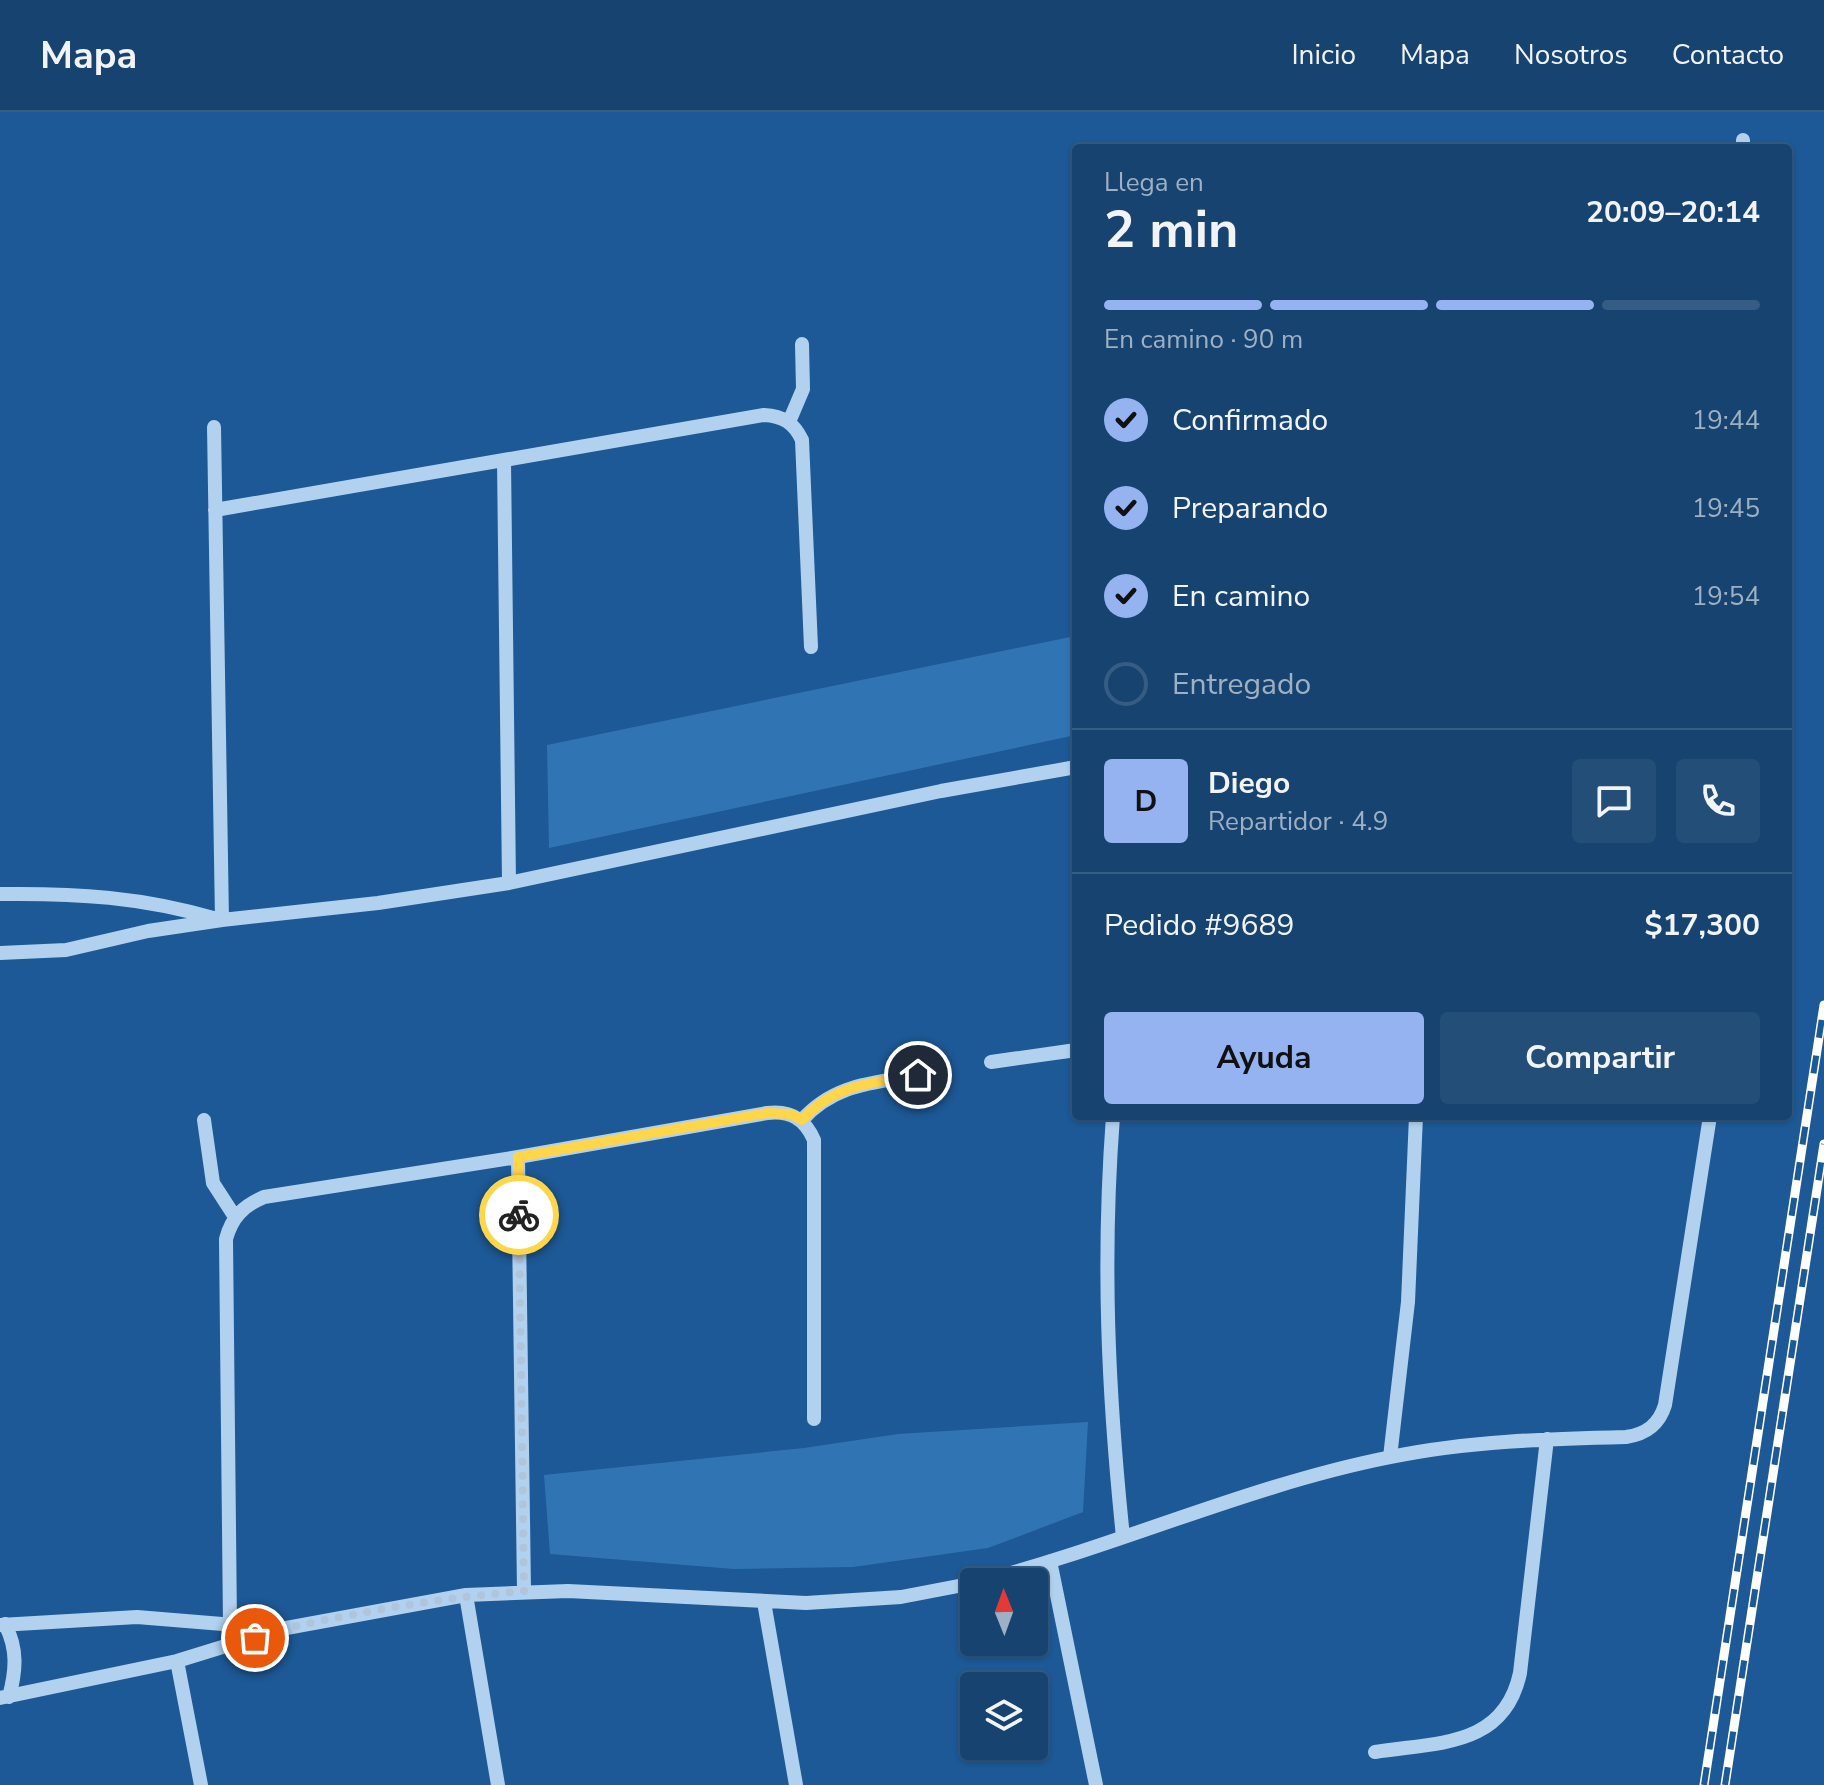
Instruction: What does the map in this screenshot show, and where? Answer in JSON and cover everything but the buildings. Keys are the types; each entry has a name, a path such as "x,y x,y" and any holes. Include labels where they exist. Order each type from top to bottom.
{"street":[{"path":"789,422 803,389 802,344"},
{"path":"215,510 764,415 777,416 798,430 803,452 811,647"},
{"path":"214,427 222,920"},
{"path":"504,461 509,883"},
{"path":"0,953 66,950 148,931 378,903 509,883 941,791 1072,768"},
{"path":"0,894 93,894 162,905 222,920"},
{"path":"991,1062 1072,1051"},
{"path":"802,1120 819,1103 841,1090 918,1075"},
{"path":"230,1625 225,1251 229,1227 235,1217 264,1197 767,1113 791,1114 810,1129 815,1152 814,1419"},
{"path":"204,1120 213,1183 235,1217"},
{"path":"1113,1120 1106,1307 1113,1445 1123,1537"},
{"path":"1390,1457 1408,1302 1414,1224 1416,1120"},
{"path":"1026,1568 1270,1488 1390,1457 1461,1445 1639,1435 1650,1429 1662,1414 1709,1120"},
{"path":"518,1157 524,1591"},
{"path":"1375,1752 1471,1736 1500,1718 1510,1704 1520,1673 1547,1439"},
{"path":"1050,1561 1096,1785"},
{"path":"4,1698 177,1661 281,1629 466,1595 524,1591 764,1602 838,1602 901,1597 960,1586"},
{"path":"466,1595 498,1785"},
{"path":"764,1602 796,1785"},
{"path":"2,1625 137,1617 281,1629"},
{"path":"2,1625 11,1636 15,1664 4,1698"},
{"path":"177,1661 201,1785"}],"shaded area":[{"path":"1072,637 1072,736 549,848 547,745"},
{"path":"1088,1422 1083,1512 988,1548 853,1567 734,1569 550,1554 544,1475 804,1448 898,1434"}],"railway":[{"path":"1704,1785 1824,1005"},
{"path":"1725,1785 1824,1144"}],"way so far":[{"path":"255,1638 281,1629 376,1610 466,1595 524,1591 519,1215"}],"route":[{"path":"519,1215 518,1157 779,1111 802,1120 812,1108 841,1090 918,1075"}]}
